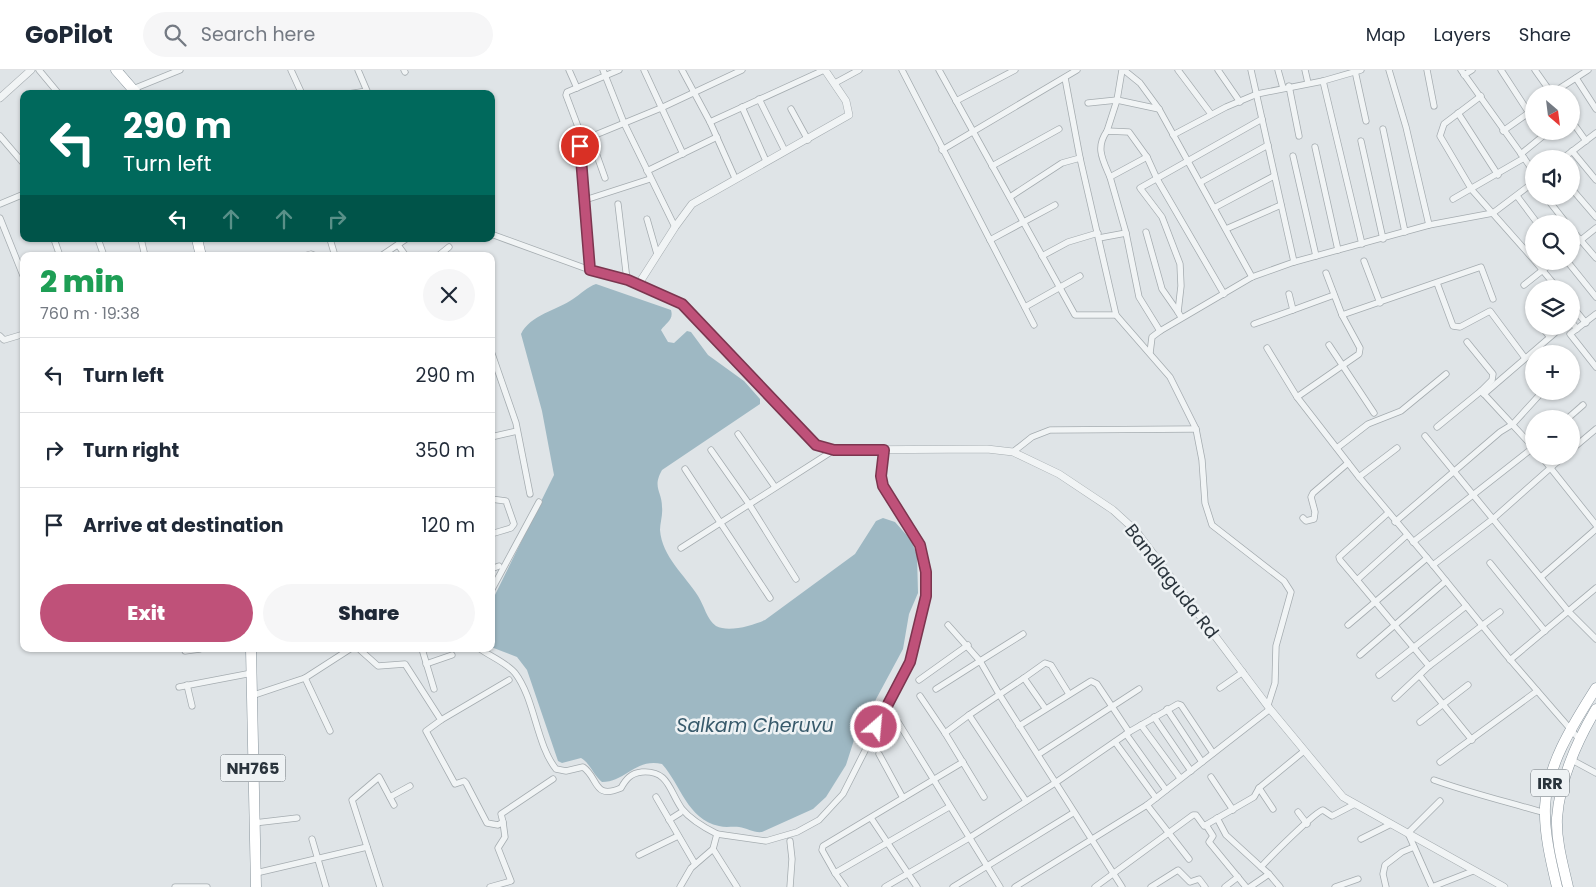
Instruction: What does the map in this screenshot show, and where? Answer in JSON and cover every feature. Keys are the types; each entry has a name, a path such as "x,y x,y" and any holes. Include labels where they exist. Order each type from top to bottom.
{"highway":[{"path":"116,70 134,90"},
{"name":"NH765","path":"251,652 256,887"},
{"name":"IRR","path":"1557,887 1545,813 1547,791 1554,768 1571,729 1596,688"},
{"name":"IRR","path":"1568,887 1558,836 1557,817 1579,739 1596,708"}],"street":[{"path":"0,98 31,70"},
{"path":"39,70 56,90"},
{"path":"291,70 300,90"},
{"path":"358,70 367,90"},
{"path":"569,70 577,88"},
{"path":"583,140 566,96 604,73 619,70"},
{"path":"644,70 683,154"},
{"path":"682,70 710,122 735,178"},
{"path":"590,270 580,146 583,140 661,108 692,91 742,70"},
{"path":"638,284 692,204 735,178 808,140 849,114 847,104 825,70 710,122"},
{"path":"835,83 859,70"},
{"path":"902,70 1034,325"},
{"path":"940,70 1075,315 1116,315"},
{"path":"956,101 1015,70"},
{"path":"942,150 1077,70"},
{"path":"1160,331 1139,297 1126,233 1110,177 1100,155 1100,147 1117,100 1123,70 1144,87 1159,109 1252,276"},
{"path":"1178,70 1211,114"},
{"path":"1218,70 1240,102"},
{"path":"1252,70 1294,262"},
{"path":"1278,70 1286,87 1300,136"},
{"path":"1305,70 1308,83"},
{"path":"1390,70 1406,127 1429,225"},
{"path":"1427,70 1434,106"},
{"path":"1472,70 1463,73 1525,160"},
{"path":"1501,70 1525,102"},
{"path":"1536,70 1546,85"},
{"path":"1566,85 1588,70"},
{"path":"137,90 176,71"},
{"path":"1173,135 1211,114 1258,94 1323,81 1335,73 1358,71 1366,121"},
{"path":"604,73 650,179 675,227"},
{"path":"1015,887 1147,805 1269,707 1275,683 1276,646 1291,592 1284,581 1212,525 1204,503 1202,460 1196,429 1170,377 1116,315 1080,158 1065,78"},
{"path":"1576,78 1596,109"},
{"path":"1323,81 1362,244"},
{"path":"1481,96 1444,124 1440,136 1472,190 1525,250"},
{"path":"759,99 785,152"},
{"path":"1088,103 1117,100 1159,109"},
{"path":"742,107 766,161"},
{"path":"791,109 808,140"},
{"path":"1458,113 1498,174"},
{"path":"1503,131 1525,116"},
{"path":"1179,315 1180,264 1162,217 1140,188 1262,119"},
{"path":"992,166 1059,129"},
{"path":"1383,129 1405,232"},
{"path":"1106,131 1132,134 1147,157 1157,179 1224,294"},
{"path":"1580,133 1586,141"},
{"path":"0,136 20,159"},
{"path":"590,136 606,178"},
{"path":"1573,150 1595,136"},
{"path":"647,171 717,137"},
{"path":"1453,199 1498,174 1539,140"},
{"path":"1361,141 1383,239"},
{"path":"1201,182 1268,145"},
{"path":"1315,148 1338,250"},
{"path":"1293,156 1316,256"},
{"path":"1110,177 1147,157"},
{"path":"1010,197 1062,163 1080,158"},
{"path":"1580,161 1596,180"},
{"path":"1214,208 1274,176"},
{"path":"585,200 650,179"},
{"path":"1150,353 1152,337 1179,315 1224,294 1252,276 1294,262 1429,225 1492,213 1525,189"},
{"path":"0,204 20,196"},
{"path":"1517,196 1531,215"},
{"path":"1580,198 1596,216"},
{"path":"618,204 628,280"},
{"path":"990,240 1055,205"},
{"path":"1226,229 1281,205"},
{"path":"1552,205 1560,215"},
{"path":"0,218 20,268"},
{"path":"648,219 657,254"},
{"path":"1596,228 1580,240 1596,258"},
{"path":"1146,232 1162,289 1179,315"},
{"path":"1042,256 1068,242 1099,235 1126,233"},
{"path":"495,235 590,270 628,280 682,304 808,438 816,445 834,450"},
{"path":"387,252 402,242"},
{"path":"443,252 449,247"},
{"path":"1364,261 1380,303"},
{"path":"1342,315 1481,267 1493,299"},
{"path":"1524,285 1543,270 1551,280"},
{"path":"1574,270 1596,297"},
{"path":"1297,396 1359,354 1360,348 1342,315 1326,273"},
{"path":"1025,306 1080,276"},
{"path":"1437,283 1454,326 1460,327 1490,311 1525,358 1437,427"},
{"path":"1288,294 1293,310"},
{"path":"1254,324 1334,295"},
{"path":"1580,316 1586,323"},
{"path":"1580,327 1595,316"},
{"path":"0,336 4,340 20,335"},
{"path":"1571,335 1596,367"},
{"path":"1539,345 1549,336"},
{"path":"1466,342 1492,374 1492,380 1482,392"},
{"path":"1328,345 1374,413"},
{"path":"1267,348 1297,396 1359,477 1510,660 1579,739"},
{"path":"495,362 514,416 530,494"},
{"path":"1337,448 1368,424 1401,411 1446,374"},
{"path":"1482,392 1525,437"},
{"path":"1395,522 1500,432 1513,424 1535,400"},
{"path":"1577,410 1583,405"},
{"path":"1012,452 1032,437 1050,430 1196,429"},
{"path":"1580,442 1596,429"},
{"path":"495,436 517,431"},
{"path":"738,434 775,488"},
{"path":"1425,436 1569,612 1596,638"},
{"path":"1359,477 1397,448"},
{"name":"Bandlaguda Rd","path":"834,450 987,449 1012,452 1059,474 1113,510 1136,531 1269,707 1343,797 1504,887"},
{"path":"711,450 749,504 796,579"},
{"path":"681,548 834,450"},
{"path":"484,652 514,672 538,726 546,755 556,769 566,771 583,767 599,789 604,792 621,788 626,780 636,773 656,772 664,778 682,809 705,828 717,834 766,842 797,832 819,820 843,794 910,662 924,603 926,572 920,545 883,486 881,476 884,450"},
{"path":"1413,542 1525,454"},
{"path":"1303,518 1306,521 1314,519 1316,512 1311,497 1313,493 1348,463"},
{"path":"1433,565 1494,518 1553,465"},
{"path":"1551,467 1596,525"},
{"path":"685,469 770,598"},
{"path":"495,500 506,501 514,524 511,528 495,533"},
{"path":"495,584 539,502"},
{"path":"1388,513 1339,557 1430,666"},
{"path":"1541,577 1596,529"},
{"path":"1357,580 1406,535"},
{"path":"1348,625 1427,558"},
{"path":"1490,563 1545,631"},
{"path":"495,568 499,566"},
{"path":"1360,655 1446,581"},
{"path":"1510,660 1596,588"},
{"path":"1379,675 1466,606"},
{"path":"1395,698 1430,666 1500,612"},
{"path":"948,625 968,645 980,661 1019,726 1039,754 1074,813 1122,887"},
{"path":"936,689 1023,634"},
{"path":"919,680 968,645"},
{"path":"251,696 304,678 345,652"},
{"path":"362,652 378,666 405,664 441,720"},
{"path":"423,652 434,689"},
{"path":"426,664 452,655"},
{"path":"945,732 1045,663 1049,664 1069,694"},
{"path":"1220,688 1243,672"},
{"path":"179,687 252,673"},
{"path":"1420,676 1472,740"},
{"path":"304,678 330,731"},
{"path":"1024,678 1045,708"},
{"path":"503,822 498,824 487,823 466,783 455,784 426,731 441,720 509,680"},
{"path":"1019,726 1091,681 1097,684 1166,790"},
{"path":"1420,722 1468,685"},
{"path":"187,686 192,706"},
{"path":"1039,754 1139,689"},
{"path":"1440,762 1537,691"},
{"path":"920,696 945,732 984,797"},
{"path":"885,887 969,838 1056,783 1128,733 1178,704 1181,705 1213,753"},
{"path":"1167,709 1202,762"},
{"path":"969,715 1026,801"},
{"path":"1154,718 1191,770"},
{"path":"898,722 1000,887"},
{"path":"1141,725 1180,778"},
{"path":"1115,742 1156,798"},
{"path":"1098,886 1170,834 1194,814 1202,826 1206,825 1254,798 1259,788 1304,751"},
{"path":"879,754 903,798"},
{"path":"1572,760 1596,773"},
{"path":"845,887 835,873 822,847 963,762"},
{"path":"380,887 352,799 378,776 381,778 394,805"},
{"path":"1210,777 1233,810"},
{"path":"493,887 511,881 498,848 505,837 502,814 553,780"},
{"path":"1434,780 1460,790 1480,793 1545,813"},
{"path":"390,797 410,786"},
{"path":"1259,788 1273,809"},
{"path":"656,797 695,864"},
{"path":"1440,801 1408,832 1432,887 1474,871"},
{"path":"1261,867 1274,852 1307,824 1319,810 1323,810 1332,816 1355,804"},
{"path":"1147,805 1189,859"},
{"path":"835,873 949,807"},
{"path":"1298,812 1307,824"},
{"path":"669,820 680,813"},
{"path":"953,887 1074,813"},
{"path":"254,823 297,818"},
{"path":"871,818 917,887"},
{"path":"1217,818 1226,835 1269,874 1280,887"},
{"path":"1361,839 1391,824"},
{"path":"1206,825 1213,836 1209,842 1246,887"},
{"path":"680,887 695,864 713,849 717,834"},
{"path":"639,855 678,836"},
{"path":"312,839 326,887"},
{"path":"790,841 792,859 790,887"},
{"path":"256,873 368,847"},
{"path":"1386,887 1383,874 1385,865 1397,855 1414,847"},
{"path":"713,849 737,887"},
{"path":"1151,887 1178,870 1190,882 1199,879 1205,887"},
{"path":"1250,887 1269,874"},
{"path":"1225,887 1238,878"},
{"path":"1336,887 1358,879"},
{"path":"175,887 207,887"}],"water":[{"name":"Salkam Cheruvu","path":"596,284 671,310 670,319 661,330 668,342 674,343 687,331 691,332 708,355 744,381 760,399 760,404 662,470 658,481 662,502 660,530 665,549 693,588 710,620 716,626 727,629 748,626 765,620 855,554 876,521 883,518 895,522 911,540 917,555 918,593 909,614 903,649 854,740 846,765 826,797 813,809 762,832 739,827 719,826 699,816 692,809 662,764 645,764 618,778 602,782 581,758 562,763 558,761 527,670 517,657 495,649 495,595 554,475 542,411 521,334 525,327 537,317 567,303"}],"route":[{"path":"580,146 590,270 628,280 682,304 816,445 834,450 884,450 881,476 883,486 920,545 926,572 926,596 916,644 910,662 876,727"}]}
